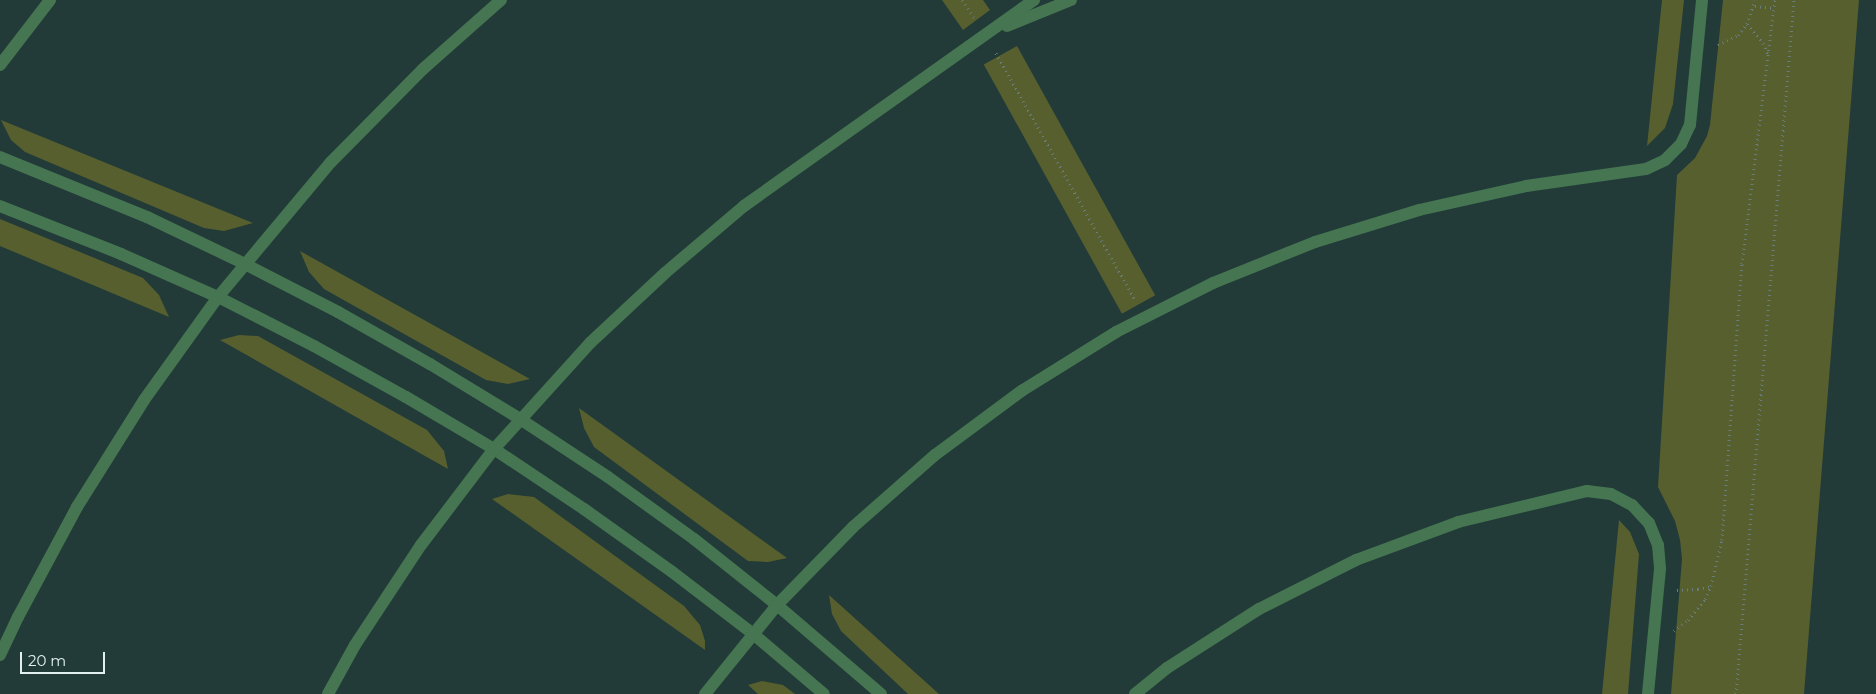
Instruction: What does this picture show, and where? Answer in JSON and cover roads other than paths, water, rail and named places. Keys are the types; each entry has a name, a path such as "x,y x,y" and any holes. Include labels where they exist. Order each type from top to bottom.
{"street":[{"path":"0,65 50,0"},
{"path":"0,655 77,507 144,400 218,297 331,162 423,69 501,0"},
{"path":"328,694 355,645 420,545 494,449 590,343 665,272 744,206 1034,0"},
{"path":"986,34 1070,0"},
{"path":"705,694 752,633 852,527 935,455 1023,390 1116,332 1213,283 1315,242 1419,210 1526,186 1635,171 1656,165 1674,153 1686,135 1690,124 1702,0"},
{"path":"0,157 146,217 244,264 338,312 520,419 624,488 694,539 777,605 881,694"},
{"path":"0,206 121,254 218,297 347,364 494,449 584,509 671,571 752,633 824,694"},
{"path":"1135,694 1167,668 1259,609 1356,560 1458,522 1575,492 1587,491 1611,494 1632,505 1642,514 1654,534 1658,546 1660,557 1658,588 1648,694"}]}
